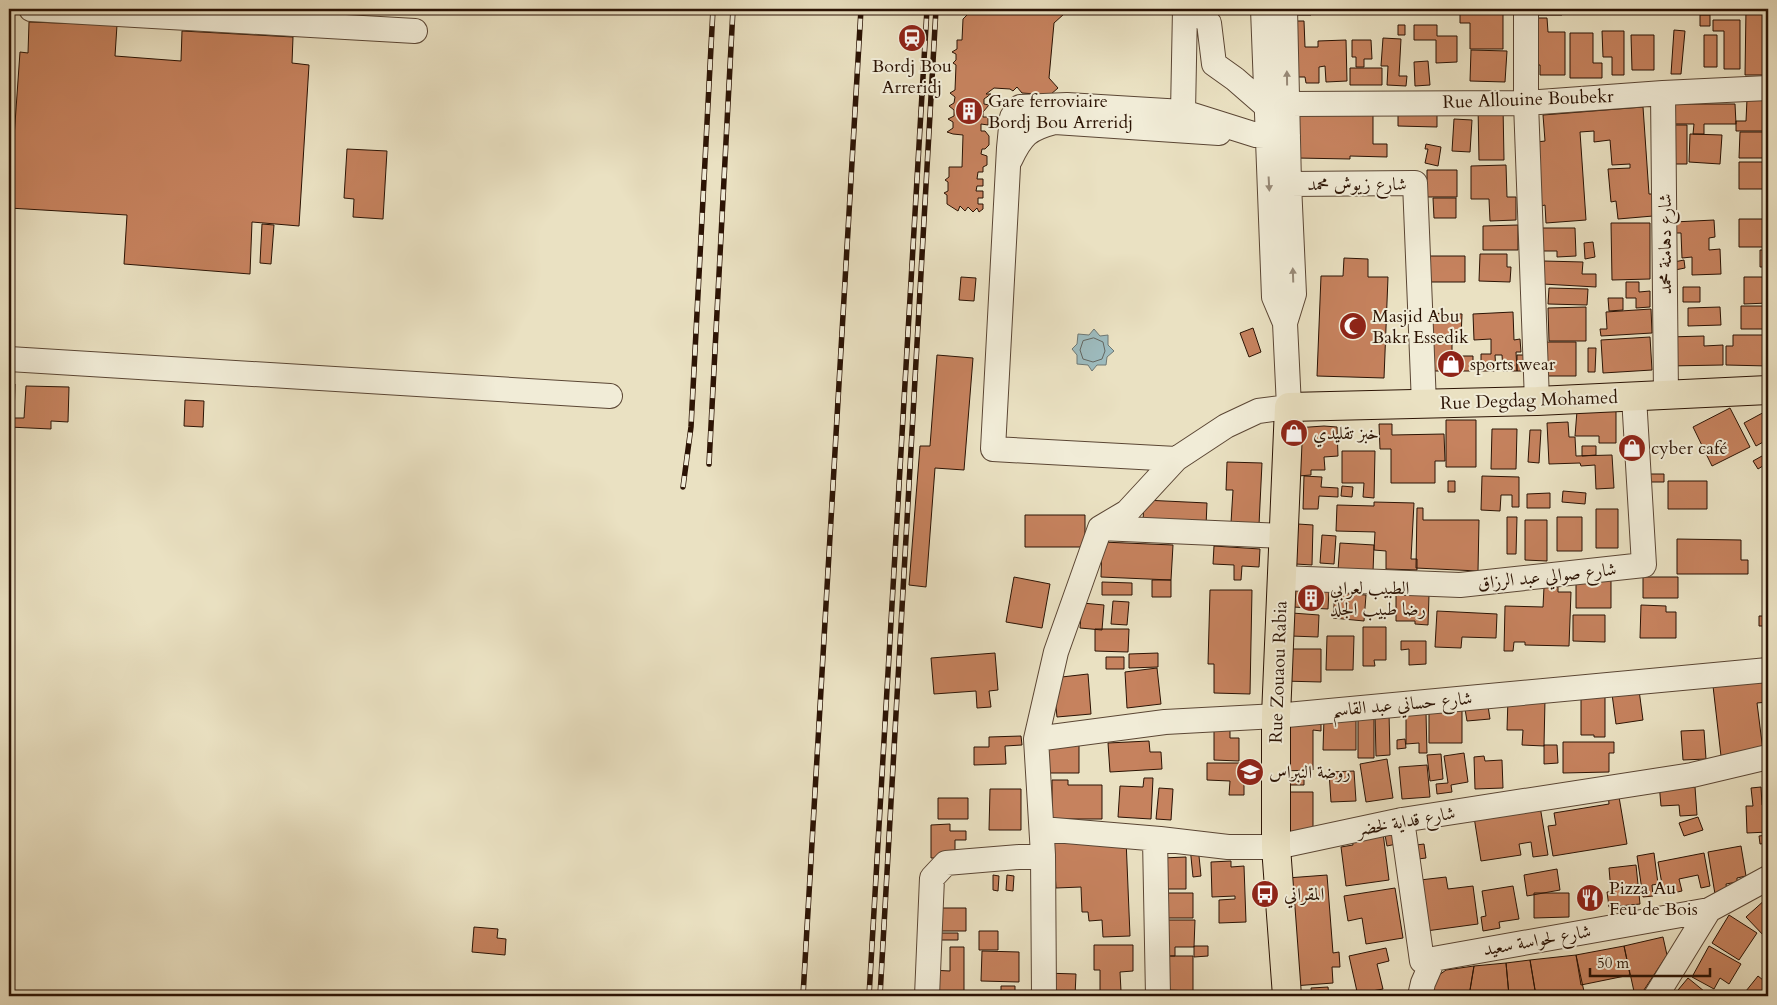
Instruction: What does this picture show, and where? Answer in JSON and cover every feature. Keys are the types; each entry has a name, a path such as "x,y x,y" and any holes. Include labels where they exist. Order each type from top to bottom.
{"main road":[{"name":"Rue Degdag Mohamed","path":"1289,407 1537,401 1768,390"},
{"name":"Rue Zouaou Rabia","path":"1287,996 1276,846 1276,716 1289,407"}],"street":[{"path":"31,9 415,31"},
{"path":"1183,112 1185,9"},
{"path":"1194,9 1209,23 1214,64 1276,105"},
{"path":"1263,9 1276,105"},
{"path":"1285,9 1276,105 1270,136 1274,297 1285,322"},
{"path":"1526,9 1526,103 1537,401"},
{"name":"Rue Allouine Boubekr","path":"1276,105 1526,103 1663,93 1768,88"},
{"name":"شارع دهامنة محمد","path":"1663,93 1666,396"},
{"path":"1176,459 993,449 1012,117 1020,107 1067,105 1183,112 1270,136"},
{"path":"1008,163 1018,144 1025,136 1037,127 1055,122 1270,136"},
{"path":"1044,996 1043,855 1036,739 1056,652 1100,528 1127,512 1176,459 1226,426 1258,412 1289,407 1285,322 1294,294 1289,184 1270,136"},
{"name":"شارع زيوش محمد","path":"1289,184 1415,183 1424,404"},
{"path":"9,359 610,396"},
{"name":"شارع صوالي عبد الرزاق","path":"1281,578 1460,585 1644,565 1634,397"},
{"path":"1100,528 1283,536"},
{"name":"شارع حساني عبد القاسم","path":"1036,739 1165,722 1276,716 1768,670"},
{"name":"شارع قداية لخضر","path":"1042,829 1228,847 1276,846 1402,820 1692,775 1768,757"},
{"path":"1402,820 1422,961 1430,967 1421,994"},
{"path":"1155,839 1158,996"},
{"path":"927,996 932,878 946,863 1043,855"},
{"name":"شارع لحواسة سعيد","path":"1422,961 1710,910 1768,878"},
{"path":"1656,996 1710,910"}],"water":[{"path":"1094,329 1100,336 1108,335 1108,345 1114,351 1107,357 1106,365 1097,365 1092,371 1088,365 1077,364 1077,355 1072,349 1077,344 1078,334 1089,335"}],"building":[{"name":"Gare ferroviaire Bordj Bou Arreridj","path":"973,9 1064,9 1064,14 1054,23 1049,78 1058,88 1050,95 1022,93 1017,87 1013,91 1010,89 994,88 986,94 991,94 984,99 984,104 989,105 983,112 983,117 988,117 988,125 981,124 981,131 985,131 989,136 989,145 982,149 981,154 987,156 987,165 983,167 983,172 978,172 977,179 983,179 983,186 977,186 976,191 983,191 983,198 978,198 978,204 983,204 983,209 979,212 977,208 973,212 968,207 965,211 960,206 958,211 947,204 947,195 944,193 948,191 948,182 945,180 949,177 949,167 962,167 963,135 947,132 953,128 953,122 948,119 954,116 954,110 949,106 954,103 955,97 950,93 955,90 956,65 953,63 956,60 956,54 952,52 957,49 957,40 962,40 963,19"},
{"path":"1290,9 1311,9 1311,15 1290,15"},
{"path":"1382,9 1411,9 1411,13 1382,14"},
{"path":"1460,9 1503,9 1503,49 1470,49 1470,23 1460,23"},
{"path":"1533,9 1562,9 1562,15 1533,15"},
{"path":"1746,9 1768,9 1767,75 1745,75"},
{"path":"1700,15 1710,15 1710,26 1700,26"},
{"path":"1534,18 1547,18 1548,32 1565,32 1565,75 1540,75 1540,65 1534,65"},
{"path":"1713,20 1740,20 1740,69 1724,69 1724,31 1713,31"},
{"path":"1288,21 1304,21 1305,47 1318,47 1318,41 1346,40 1347,81 1326,82 1325,66 1319,67 1319,83 1306,83 1305,77 1290,77"},
{"path":"29,22 117,25 115,56 181,61 182,31 293,37 292,63 309,65 299,226 252,222 250,274 124,264 127,215 9,208 9,152 13,152 20,52 28,53"},
{"path":"1398,25 1405,25 1405,35 1398,35"},
{"path":"1414,25 1437,25 1437,36 1457,36 1457,62 1436,63 1436,40 1414,40"},
{"path":"1674,30 1685,31 1681,74 1671,74"},
{"path":"1602,31 1624,31 1624,75 1612,75 1612,57 1603,57"},
{"path":"1570,33 1593,33 1593,63 1602,63 1602,78 1570,78"},
{"path":"1631,35 1654,35 1654,70 1632,70"},
{"path":"1704,35 1717,35 1717,67 1704,67"},
{"path":"1383,38 1401,39 1399,76 1407,76 1406,86 1387,85 1388,66 1381,66"},
{"path":"1352,40 1371,40 1372,59 1364,59 1364,67 1356,67 1356,57 1352,57"},
{"path":"1471,50 1507,51 1505,82 1470,81"},
{"path":"1428,61 1430,85 1415,86 1414,62"},
{"path":"1350,68 1382,68 1382,85 1350,85"},
{"path":"1747,99 1768,99 1768,131 1736,131 1736,121 1746,121"},
{"path":"1673,104 1735,104 1736,124 1704,124 1704,134 1693,134 1694,124 1673,124"},
{"path":"1373,106 1373,144 1387,144 1387,157 1350,156 1350,159 1297,158 1297,107"},
{"path":"1478,106 1503,106 1504,160 1479,160"},
{"path":"1643,107 1649,194 1652,194 1653,216 1618,219 1616,201 1611,202 1608,169 1630,168 1630,164 1612,165 1610,140 1594,142 1594,131 1580,132 1586,220 1546,223 1545,205 1541,206 1537,142 1545,141 1543,115"},
{"path":"1398,108 1437,108 1437,127 1398,126"},
{"path":"1454,119 1472,120 1470,152 1452,151"},
{"path":"1672,125 1687,125 1687,164 1672,164"},
{"path":"1740,132 1768,132 1768,158 1739,158"},
{"path":"1690,134 1722,135 1720,164 1689,162"},
{"path":"1426,144 1441,147 1438,166 1425,163 1428,149 1425,149"},
{"path":"347,149 387,151 383,219 353,217 354,199 344,198"},
{"path":"1739,162 1768,162 1768,189 1739,189"},
{"path":"1506,165 1507,197 1516,197 1516,220 1490,221 1489,199 1471,199 1471,166"},
{"path":"1427,170 1457,170 1457,197 1426,197 1416,180 1427,180"},
{"path":"1433,198 1456,198 1456,218 1434,218"},
{"path":"1739,219 1768,219 1768,247 1739,247"},
{"path":"1714,220 1715,237 1709,238 1709,250 1720,249 1721,274 1692,275 1692,257 1682,258 1681,233 1674,233 1674,222"},
{"path":"1611,223 1650,223 1650,279 1612,280"},
{"path":"262,224 274,225 271,264 260,263"},
{"path":"1518,225 1518,250 1483,250 1483,226"},
{"path":"1540,228 1575,228 1576,256 1557,257 1557,251 1540,251"},
{"path":"1593,242 1595,257 1585,259 1584,243"},
{"path":"1760,250 1768,250 1768,267 1760,267"},
{"path":"1480,254 1507,254 1507,267 1511,267 1510,282 1479,281"},
{"path":"1426,256 1465,256 1465,282 1426,282"},
{"name":"Masjid Abu Bakr Essedik","path":"1344,258 1368,259 1368,277 1388,277 1384,378 1317,376 1321,276 1343,276"},
{"path":"1684,260 1685,268 1675,270 1674,262"},
{"path":"1544,261 1583,262 1582,274 1596,274 1596,287 1543,284"},
{"path":"961,277 976,278 974,301 959,300"},
{"path":"1744,277 1768,277 1768,303 1744,304"},
{"path":"1626,282 1639,282 1639,292 1650,291 1650,307 1636,308 1636,298 1626,298"},
{"path":"1683,287 1700,287 1700,302 1683,302"},
{"path":"1549,288 1588,289 1587,305 1548,304"},
{"path":"1608,298 1623,298 1623,310 1609,311"},
{"path":"1741,306 1768,306 1768,329 1741,329"},
{"path":"1586,307 1586,341 1549,341 1548,308"},
{"path":"1720,307 1721,325 1688,326 1688,308"},
{"path":"1651,309 1652,333 1601,336 1600,329 1607,329 1606,312"},
{"path":"1513,312 1514,340 1520,339 1521,352 1516,352 1517,371 1503,371 1502,355 1495,355 1496,371 1481,371 1481,354 1491,354 1491,339 1474,340 1473,314"},
{"path":"1426,313 1462,314 1461,338 1425,338"},
{"path":"1253,328 1261,352 1249,357 1240,333"},
{"path":"1733,335 1768,335 1768,366 1726,365 1726,346 1733,346"},
{"path":"1704,336 1704,346 1723,345 1723,365 1668,366 1668,337"},
{"path":"1650,337 1652,370 1603,373 1601,340"},
{"name":"sports wear","path":"1430,342 1452,342 1452,356 1473,356 1473,371 1430,371"},
{"path":"1543,342 1576,342 1576,376 1543,376"},
{"path":"1588,348 1596,348 1595,372 1588,372"},
{"path":"937,355 973,358 964,470 935,468 926,587 909,585 920,446 930,446"},
{"path":"1517,355 1526,355 1527,371 1517,371"},
{"path":"9,383 15,384 14,418 24,418 26,386 69,387 68,422 51,421 51,429 9,427"},
{"path":"185,400 204,401 203,427 184,426"},
{"path":"1730,408 1750,447 1712,466 1693,427"},
{"path":"1616,410 1616,443 1599,443 1599,436 1575,436 1577,411"},
{"path":"1768,410 1768,447 1765,441 1756,446 1744,423"},
{"path":"1446,420 1476,420 1476,467 1446,467"},
{"path":"1568,422 1569,437 1575,437 1576,456 1612,455 1614,488 1596,489 1595,465 1581,466 1580,463 1549,464 1547,423"},
{"path":"1379,424 1392,424 1392,435 1444,434 1445,461 1435,461 1435,483 1391,483 1391,449 1380,449"},
{"path":"1337,427 1338,456 1324,457 1325,470 1311,470 1311,475 1298,476 1295,428"},
{"path":"1492,429 1517,429 1516,469 1491,469"},
{"path":"1530,430 1541,430 1539,463 1528,462"},
{"path":"1582,446 1596,446 1596,455 1582,456"},
{"path":"1342,451 1375,451 1374,498 1363,497 1364,483 1342,483"},
{"path":"1762,456 1766,464 1758,469 1753,461"},
{"path":"1227,462 1262,463 1259,525 1231,523 1233,490 1226,490"},
{"path":"1650,474 1664,474 1664,482 1650,482"},
{"path":"1304,476 1322,477 1321,487 1338,488 1338,497 1319,496 1318,509 1303,509"},
{"path":"1482,476 1519,477 1519,507 1512,507 1512,495 1501,495 1500,511 1481,510"},
{"path":"1448,481 1455,481 1455,492 1448,492"},
{"path":"1668,481 1707,481 1707,509 1668,509"},
{"path":"1342,486 1353,487 1352,497 1341,496"},
{"path":"1563,491 1586,493 1585,504 1562,502"},
{"path":"1550,493 1550,508 1527,508 1527,494"},
{"path":"1144,500 1207,503 1206,526 1143,522"},
{"path":"1374,502 1414,503 1411,559 1417,559 1417,570 1386,569 1386,551 1374,550 1375,532 1336,531 1337,505 1374,506"},
{"path":"1417,508 1423,508 1423,520 1479,520 1478,571 1416,568"},
{"path":"1596,509 1618,509 1618,548 1596,548"},
{"path":"1025,515 1085,515 1085,547 1025,547"},
{"path":"1507,517 1517,517 1516,554 1507,554"},
{"path":"1557,517 1582,517 1582,551 1557,551"},
{"path":"1525,520 1547,520 1547,561 1525,560"},
{"path":"1298,524 1313,525 1312,565 1296,564"},
{"path":"1322,535 1336,536 1334,564 1320,563"},
{"path":"1677,539 1741,540 1741,560 1748,560 1748,574 1677,574"},
{"path":"1102,542 1173,545 1171,580 1101,577"},
{"path":"1340,543 1374,545 1373,572 1338,570"},
{"path":"1214,546 1260,549 1259,567 1242,566 1241,580 1234,580 1234,565 1213,564"},
{"path":"1014,577 1050,584 1042,628 1006,622"},
{"path":"1643,577 1678,577 1678,598 1643,598"},
{"path":"1152,580 1171,580 1171,597 1152,597"},
{"path":"1576,580 1611,580 1611,608 1576,608"},
{"path":"1102,582 1132,583 1132,595 1102,595"},
{"path":"1544,587 1558,587 1558,592 1571,592 1569,646 1525,645 1525,642 1514,642 1513,651 1504,651 1505,606 1543,607"},
{"name":"الطبيب لعرابي رضا طبيب الجلد","path":"1294,588 1329,590 1328,609 1293,607"},
{"path":"1210,590 1252,590 1250,694 1214,693 1214,664 1208,664"},
{"path":"1335,593 1366,595 1364,621 1333,618"},
{"path":"1396,595 1429,595 1428,625 1415,624 1415,621 1396,621"},
{"path":"1113,601 1129,602 1127,625 1111,624"},
{"path":"1082,603 1104,605 1102,630 1080,628"},
{"path":"1641,605 1666,606 1666,612 1676,612 1676,638 1640,638"},
{"path":"1437,611 1497,614 1496,638 1462,637 1461,648 1435,647"},
{"path":"1292,613 1319,615 1318,637 1291,636"},
{"path":"1573,615 1605,615 1605,642 1573,641"},
{"path":"1759,616 1768,616 1768,626 1759,626"},
{"path":"1363,627 1386,627 1386,660 1374,660 1375,666 1363,666"},
{"path":"1095,629 1129,629 1128,652 1095,651"},
{"path":"1327,636 1354,636 1353,670 1326,670"},
{"path":"1401,641 1426,641 1426,664 1409,665 1409,649 1401,650"},
{"path":"1282,649 1321,649 1321,682 1282,681"},
{"path":"995,653 998,690 989,691 991,707 977,708 976,691 934,694 931,658"},
{"path":"1158,653 1158,667 1129,668 1129,654"},
{"path":"1106,657 1124,657 1124,669 1106,669"},
{"path":"1157,668 1161,704 1127,708 1125,672"},
{"path":"1088,674 1091,714 1057,717 1053,678"},
{"path":"1768,675 1768,702 1757,703 1763,751 1721,756 1713,686"},
{"path":"1639,690 1643,720 1616,724 1612,694"},
{"path":"1581,691 1605,691 1605,737 1581,735"},
{"path":"1508,698 1545,699 1544,746 1522,745 1523,730 1507,730"},
{"path":"1488,706 1490,719 1467,721 1465,709"},
{"path":"1429,710 1462,710 1462,743 1429,743"},
{"path":"1389,713 1390,755 1376,756 1375,714"},
{"path":"1406,713 1426,713 1427,753 1419,753 1419,743 1406,744"},
{"path":"1358,717 1374,717 1374,758 1358,758"},
{"path":"1324,718 1356,718 1356,750 1323,750"},
{"path":"1283,724 1321,724 1321,731 1313,730 1313,770 1282,771"},
{"path":"1214,727 1230,727 1230,738 1239,738 1239,761 1214,760"},
{"path":"1704,730 1706,759 1683,760 1681,731"},
{"path":"1021,736 1022,745 1005,746 1006,764 974,765 974,747 989,747 989,737"},
{"path":"1405,739 1406,748 1397,749 1397,740"},
{"path":"1149,741 1150,752 1161,752 1162,769 1110,772 1108,743"},
{"path":"1563,742 1614,742 1614,753 1609,753 1609,772 1563,773"},
{"path":"1079,745 1079,773 1044,773 1043,746"},
{"path":"1544,745 1557,745 1558,763 1544,764"},
{"path":"1464,753 1468,782 1451,785 1452,792 1437,794 1436,784 1448,783 1444,756"},
{"path":"1441,754 1443,779 1430,781 1427,755"},
{"path":"1484,756 1485,761 1502,760 1503,788 1475,789 1474,757"},
{"path":"1387,759 1393,798 1366,802 1360,764"},
{"path":"1207,763 1244,763 1244,795 1229,795 1230,781 1207,780"},
{"path":"1427,765 1430,797 1402,799 1399,767"},
{"path":"1354,771 1356,801 1331,802 1329,772"},
{"path":"1304,777 1304,785 1286,785 1286,778"},
{"path":"1144,778 1153,778 1151,819 1118,817 1120,786 1143,787"},
{"path":"1052,780 1068,780 1068,785 1102,785 1102,819 1052,819"},
{"path":"1685,781 1685,788 1695,787 1697,815 1680,816 1679,805 1661,806 1659,783"},
{"path":"1761,787 1762,805 1768,805 1768,832 1747,833 1746,806 1753,806 1751,788"},
{"path":"1159,788 1173,789 1171,820 1156,819"},
{"path":"990,789 1021,789 1021,830 989,830"},
{"path":"1618,791 1627,844 1553,856 1548,826 1556,825 1554,813 1609,804 1608,793"},
{"path":"1286,792 1313,792 1313,833 1285,833"},
{"path":"938,798 968,798 968,819 938,819"},
{"path":"1540,806 1548,855 1533,857 1531,842 1519,844 1521,855 1481,861 1474,817"},
{"path":"1698,817 1703,830 1684,836 1679,823"},
{"path":"950,824 950,831 966,831 966,840 955,840 955,858 931,858 931,825"},
{"path":"1399,832 1401,843 1387,846 1385,835"},
{"path":"1383,833 1389,880 1346,886 1341,847 1353,845 1352,837"},
{"path":"1768,835 1768,843 1760,844 1759,836"},
{"path":"1126,839 1130,936 1103,937 1102,920 1089,921 1088,912 1082,912 1081,887 1056,888 1053,842"},
{"path":"1424,844 1426,858 1418,859 1416,845"},
{"path":"1198,846 1201,876 1193,877 1190,847"},
{"path":"1741,846 1746,876 1737,878 1737,882 1726,884 1727,892 1715,894 1708,852"},
{"path":"1654,853 1658,884 1652,885 1653,896 1643,897 1637,856"},
{"path":"1704,853 1710,886 1701,888 1698,875 1679,879 1682,891 1664,895 1658,862"},
{"path":"1186,857 1186,889 1163,889 1162,858"},
{"path":"1231,861 1231,867 1244,866 1246,922 1219,923 1219,900 1235,899 1235,896 1212,897 1211,862"},
{"path":"1636,865 1640,904 1609,907 1607,892 1611,892 1609,868"},
{"path":"1557,869 1560,890 1527,896 1524,875"},
{"path":"993,875 999,876 998,891 993,890"},
{"path":"1007,875 1014,876 1013,891 1006,890"},
{"path":"1327,875 1333,953 1339,952 1340,967 1332,967 1333,983 1293,986 1287,878"},
{"path":"1446,877 1448,889 1473,886 1478,924 1426,931 1420,880"},
{"path":"1513,886 1519,919 1499,922 1500,928 1483,931 1481,917 1486,916 1482,891"},
{"path":"1395,888 1403,938 1366,944 1362,918 1348,921 1344,896"},
{"path":"1161,893 1193,893 1193,918 1161,918"},
{"path":"1534,893 1569,893 1569,917 1534,918"},
{"path":"1767,898 1768,935 1765,937 1746,917"},
{"path":"937,908 966,908 966,931 937,931"},
{"path":"1729,915 1757,933 1739,960 1712,943"},
{"path":"1158,920 1195,920 1194,947 1175,947 1175,956 1158,956"},
{"path":"474,927 498,929 497,938 506,939 505,955 472,952"},
{"path":"979,931 998,931 998,950 979,950"},
{"path":"941,933 958,933 958,940 941,940"},
{"path":"1663,937 1667,955 1640,996 1635,996 1624,946"},
{"path":"1094,945 1133,945 1133,971 1120,972 1121,991 1100,991 1100,970 1094,970"},
{"path":"1194,946 1208,946 1208,956 1194,957"},
{"path":"1624,946 1630,975 1581,985 1576,955"},
{"path":"1709,946 1741,964 1729,984 1720,978 1714,989 1692,977"},
{"path":"950,947 964,947 964,996 939,996 939,988 930,988 930,970 950,971"},
{"path":"1386,948 1389,961 1377,964 1383,989 1372,991 1374,996 1358,996 1349,956"},
{"path":"982,951 1019,952 1019,982 981,981"},
{"path":"1576,955 1585,996 1536,996 1530,960"},
{"path":"1167,956 1193,956 1193,991 1164,990"},
{"path":"1530,960 1536,996 1509,996 1506,963"},
{"path":"1506,963 1509,995 1469,996 1474,966"},
{"path":"1474,966 1469,996 1425,996 1431,981 1446,970"},
{"path":"1044,973 1076,974 1075,996 1043,996"},
{"path":"1758,976 1768,984 1768,996 1742,996"},
{"path":"1688,978 1710,996 1673,996"},
{"path":"1001,986 1015,986 1015,996 1001,996"},
{"path":"1328,987 1329,996 1312,996 1311,988"},
{"path":"1187,991 1200,991 1200,996 1187,996"}],"railway":[{"path":"683,487 691,427 713,9"},
{"path":"709,464 733,9"},
{"path":"803,996 861,9"},
{"path":"869,996 927,9"},
{"path":"880,996 936,9"}],"place":[{"name":"Bordj Bou Arreridj","path":"912,38"},
{"name":"Gare ferroviaire Bordj Bou Arreridj","path":"969,111"},
{"name":"Masjid Abu Bakr Essedik","path":"1353,326"},
{"name":"sports wear","path":"1451,364"},
{"name":"خبز تقليدي","path":"1294,433"},
{"name":"cyber café","path":"1632,448"},
{"name":"الطبيب لعرابي رضا طبيب الجلد","path":"1311,598"},
{"name":"روضة النبراس","path":"1250,772"},
{"name":"المقراني","path":"1265,894"},
{"name":"Pizza Au Feu de Bois","path":"1590,898"}]}
